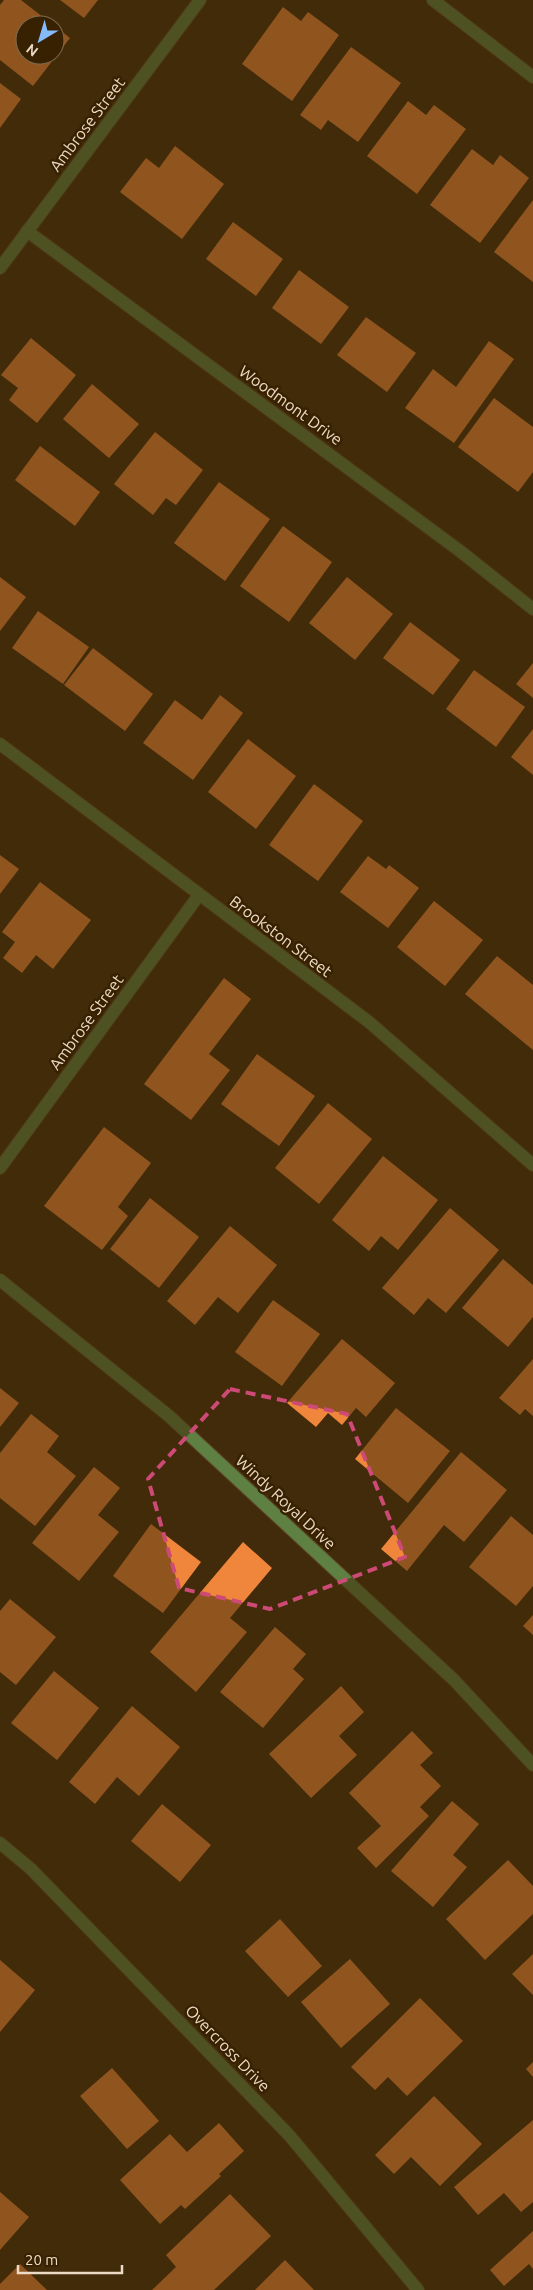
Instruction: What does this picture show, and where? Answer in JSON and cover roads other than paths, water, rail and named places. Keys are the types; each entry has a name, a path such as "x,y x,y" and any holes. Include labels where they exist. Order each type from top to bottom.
{"street":[{"name":"Ambrose Street","path":"0,268 200,0"},
{"path":"433,0 533,76"},
{"name":"Woodmont Drive","path":"27,231 460,551 533,609"},
{"name":"Brookston Street","path":"0,744 369,1022 533,1165"},
{"name":"Ambrose Street","path":"0,1168 199,894"},
{"name":"Windy Royal Drive","path":"0,1280 169,1416 454,1680 533,1765"},
{"name":"Overcross Drive","path":"0,1843 31,1869 289,2135 418,2290"}]}
